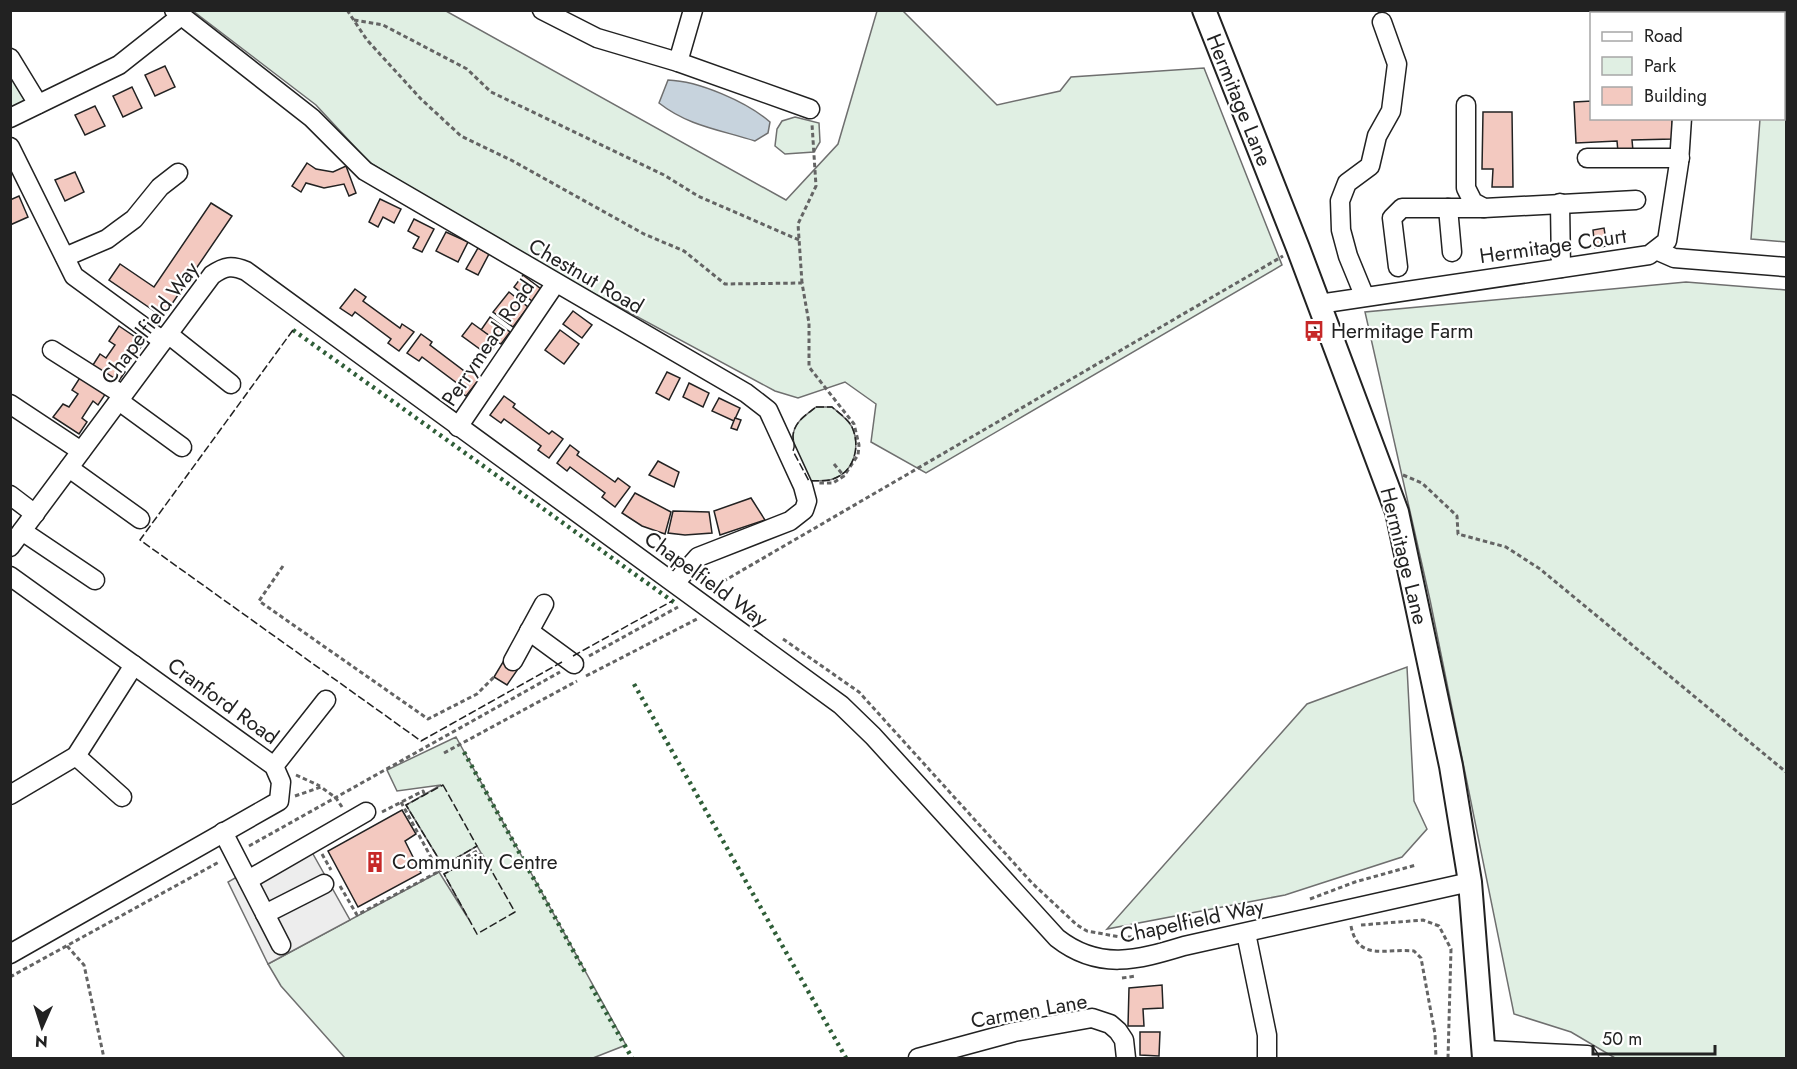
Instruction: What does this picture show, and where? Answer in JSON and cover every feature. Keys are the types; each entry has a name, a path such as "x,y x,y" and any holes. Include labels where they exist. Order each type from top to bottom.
{"main road":[{"name":"Hermitage Lane","path":"1204,10 1298,248 1397,512 1451,766 1470,882 1484,1054"}],"street":[{"path":"542,10 597,38 678,62 810,110"},
{"path":"678,62 693,10"},
{"path":"10,118 119,65 178,13"},
{"name":"Chestnut Road","path":"178,13 312,118 365,171 555,284 746,393 768,411 803,486"},
{"path":"1364,295 1343,238 1340,201 1347,183 1370,166 1377,136 1391,111 1396,64 1382,22"},
{"path":"11,61 38,104"},
{"path":"1466,105 1466,189 1473,202 1484,208"},
{"name":"Hermitage Court","path":"1319,304 1364,295 1649,255 1658,251 1667,241 1680,158 1682,120"},
{"path":"10,147 74,276 231,384"},
{"path":"1587,158 1680,158"},
{"path":"65,257 106,239 134,219 160,187 178,173"},
{"path":"1398,267 1392,218 1402,208 1484,208 1636,200"},
{"path":"1560,203 1561,268"},
{"path":"1448,208 1452,252"},
{"path":"1658,251 1674,258 1786,267"},
{"name":"Chapelfield Way","path":"10,547 212,275 222,267 235,266 246,271 458,427 674,592 693,601 858,720 1057,938 1068,947 1101,959 1139,960 1184,946 1470,882"},
{"name":"Perrymead Road","path":"458,427 555,284"},
{"path":"52,350 121,398 182,447"},
{"path":"10,404 81,451"},
{"path":"69,468 140,519"},
{"path":"674,592 698,557 798,516 807,501 803,486"},
{"path":"10,495 35,514"},
{"path":"22,531 95,580"},
{"name":"Cranford Road","path":"10,576 274,766 282,782 279,801"},
{"path":"513,662 544,604"},
{"path":"529,631 574,664"},
{"path":"10,795 76,756 134,665"},
{"path":"274,766 326,700"},
{"path":"76,756 122,797"},
{"path":"10,954 279,801"},
{"path":"248,880 366,812"},
{"path":"223,832 281,945"},
{"path":"265,914 324,884"},
{"path":"1246,933 1267,1035 1267,1059"},
{"name":"Carmen Lane","path":"918,1059 1014,1032 1092,1018 1110,1024 1118,1031 1124,1040 1126,1059"},
{"path":"1484,1054 1587,1055 1589,1059"}],"path":[{"path":"347,10 367,40 421,99 461,135 511,159 644,234 684,250 725,284 802,283"},
{"path":"354,20 383,25 467,69 491,92 664,175 698,196 799,240"},
{"path":"803,486 811,482 833,483 843,476 858,455 858,435 854,424 809,368 809,322 802,283 798,224 816,186 810,110"},
{"path":"11,976 336,798 574,664 693,601 1298,248"},
{"path":"834,464 843,476"},
{"path":"1383,475 1397,472 1422,483 1457,516 1458,534 1506,547 1540,569 1786,772"},
{"path":"283,566 259,601 428,719 477,694 494,677"},
{"path":"674,592 693,601 719,596"},
{"path":"693,601 697,619 707,626"},
{"path":"444,753 526,707 697,619"},
{"path":"775,634 859,692 1032,883 1077,925 1087,931 1120,937 1137,937 1180,928"},
{"path":"279,801 321,787 336,798"},
{"path":"366,812 371,818 423,791 425,795"},
{"path":"401,802 439,872"},
{"path":"315,842 357,915 478,850"},
{"path":"1299,903 1355,882 1416,866"},
{"path":"1436,1059 1435,1034 1419,954 1414,951 1367,950 1354,941 1351,926 1423,920 1439,926 1451,950 1448,1059"},
{"path":"67,946 84,965 104,1059"},
{"path":"1118,977 1140,975"}],"green space":[{"path":"193,11 446,11 786,200 838,144 877,11 903,11 997,105 1060,91 1071,77 1204,68 1282,265 926,473 871,442 876,404 845,382 798,398 775,391 495,240 369,162 316,105"},
{"path":"1786,11 1786,242 1751,239 1760,120 1785,120 1785,12 1767,12"},
{"path":"10,63 38,104 11,118"},
{"path":"795,117 819,123 820,142 814,152 785,154 775,146 777,129 782,121"},
{"path":"1686,282 1786,290 1786,1058 1615,1058 1571,1032 1514,1014 1430,600 1365,312"},
{"path":"816,407 832,407 843,416 852,427 856,443 851,465 840,476 827,480 809,481 793,451 793,436 798,423"},
{"path":"1407,667 1414,801 1427,829 1402,857 1285,895 1107,929 1307,704"},
{"path":"456,737 626,1045 593,1058 345,1058 281,986 268,964 439,872 468,918 444,874 481,853 477,846 443,866 406,805 441,785 397,791 387,770"}],"shaded area":[{"path":"668,80 708,88 736,100 770,122 768,133 755,141 681,117 659,103"},
{"path":"304,838 350,920 268,964 228,882"}],"building":[{"path":"1613,10 1678,10 1678,12 1613,12"},
{"path":"165,66 175,87 155,96 145,75"},
{"path":"132,87 142,108 123,117 113,96"},
{"path":"1590,101 1590,120 1672,120 1673,139 1632,140 1633,151 1618,152 1617,141 1576,143 1574,102"},
{"path":"95,106 105,126 85,135 75,115"},
{"path":"1483,112 1512,112 1513,187 1492,187 1493,169 1482,169"},
{"path":"307,163 316,169 333,172 346,166 356,193 349,196 344,184 324,188 306,183 301,192 292,186"},
{"path":"75,172 84,192 65,201 55,180"},
{"path":"19,196 28,217 10,225 10,200"},
{"path":"380,199 401,209 394,223 383,217 378,227 369,222"},
{"path":"211,203 232,216 163,317 109,280 120,264 154,287"},
{"path":"414,219 434,229 422,252 413,248 419,237 408,231"},
{"path":"1604,228 1607,246 1595,248 1593,230"},
{"path":"446,232 468,242 458,262 436,251"},
{"path":"478,248 489,254 478,275 466,269"},
{"path":"523,275 541,289 532,301 514,287"},
{"path":"355,289 366,297 363,301 400,328 402,324 414,332 399,351 388,343 391,339 355,312 352,316 340,308"},
{"path":"509,292 528,307 513,327 493,312"},
{"path":"573,311 592,325 582,338 563,324"},
{"path":"490,317 510,332 501,344 481,330"},
{"path":"472,323 498,342 488,355 462,336"},
{"path":"119,326 144,343 135,355 130,352 119,369 125,372 116,385 91,368 100,354 106,358 115,345 109,341"},
{"path":"560,330 579,344 564,364 545,350"},
{"path":"421,334 432,342 430,345 467,373 469,369 481,377 466,396 455,388 458,384 422,357 419,361 407,353"},
{"path":"667,372 680,378 669,400 656,393"},
{"path":"81,376 106,393 98,405 93,401 82,418 87,422 79,434 53,417 63,404 69,407 78,394 72,390"},
{"path":"689,383 709,393 703,407 683,397"},
{"path":"504,396 515,404 513,407 549,434 552,431 563,439 549,458 538,450 541,446 504,419 501,423 490,415"},
{"path":"719,398 740,408 734,421 712,411"},
{"path":"735,418 741,420 737,430 731,428"},
{"path":"570,445 579,452 577,455 615,482 618,478 630,487 615,507 602,497 605,493 570,467 567,471 557,463"},
{"path":"658,461 679,472 674,487 649,475"},
{"path":"635,493 671,512 665,534 642,526 622,513"},
{"path":"751,498 765,520 720,535 714,511"},
{"path":"673,511 709,512 712,533 685,535 668,533"},
{"path":"506,657 520,666 507,685 494,677"},
{"name":"Community Centre","path":"402,810 416,834 405,841 421,873 358,907 328,851"},
{"path":"1162,985 1163,1008 1143,1009 1144,1026 1128,1026 1129,988"},
{"path":"1140,1032 1160,1032 1159,1056 1140,1055"}],"hedge":[{"path":"293,330 675,603"},
{"path":"634,684 846,1058"},
{"path":"464,752 586,974"},
{"path":"591,986 632,1058"}],"fence":[{"path":"293,330 140,540 421,741 562,662"},
{"path":"816,407 832,407 843,416 852,427 856,443 851,465 840,476 827,480 809,481 793,451 793,436 798,423 816,407"},
{"path":"573,656 672,601"},
{"path":"443,785 477,846 443,866 406,805 443,785"},
{"path":"482,854 515,912 477,934 444,874 482,854"}],"place":[{"name":"Hermitage Farm","path":"1314,331"},
{"name":"Community Centre","path":"375,862"}]}
